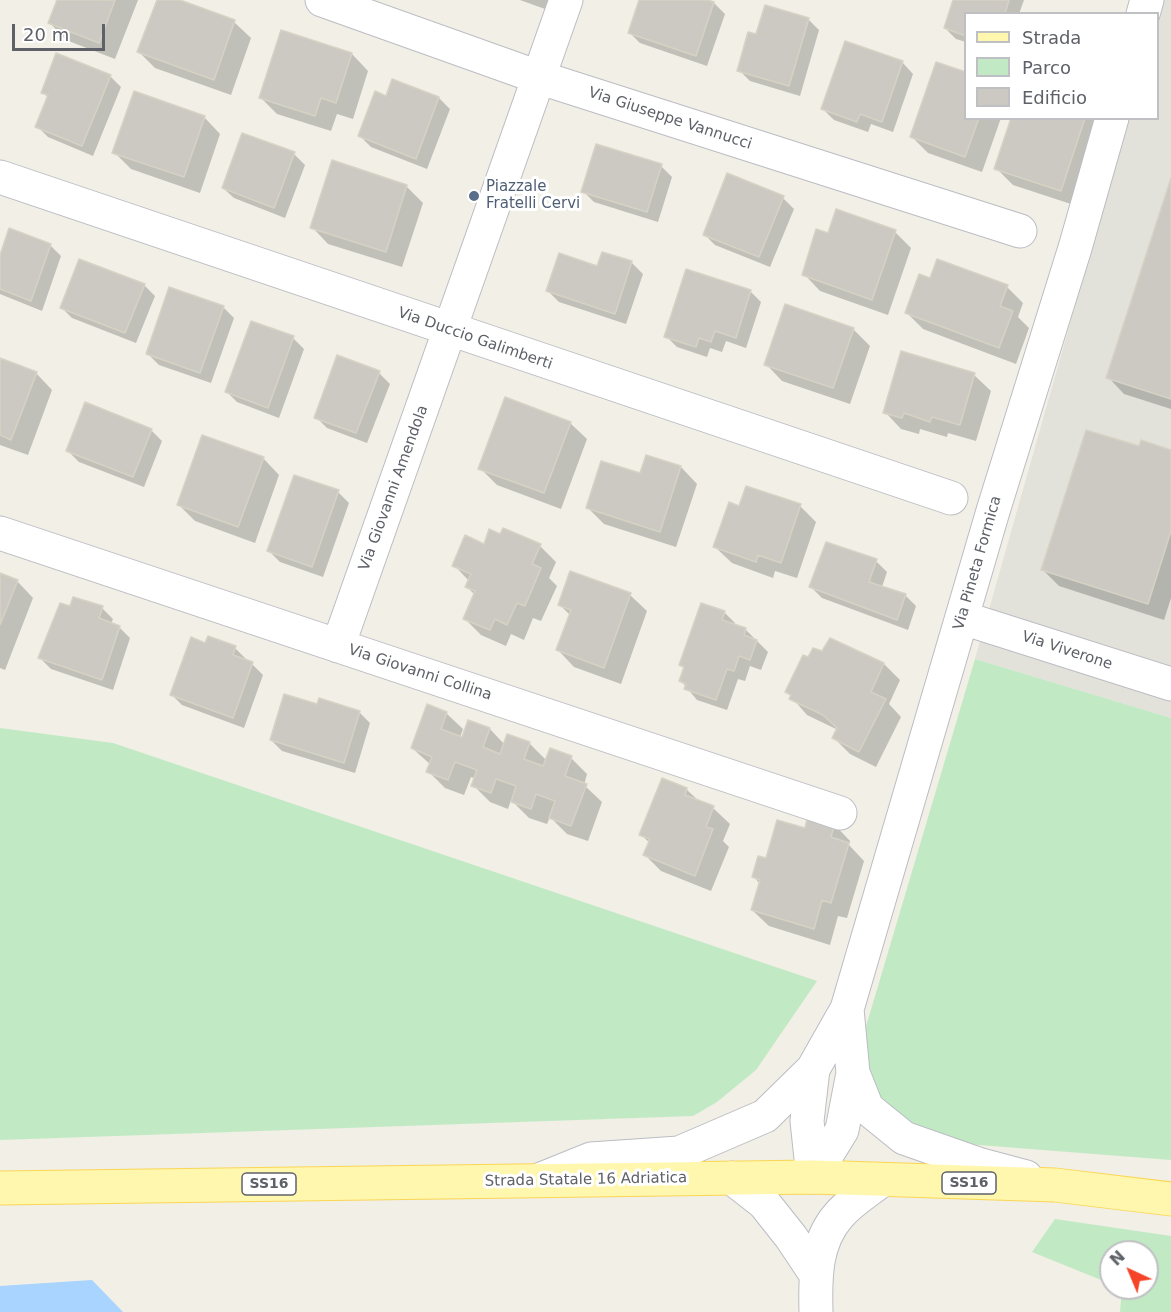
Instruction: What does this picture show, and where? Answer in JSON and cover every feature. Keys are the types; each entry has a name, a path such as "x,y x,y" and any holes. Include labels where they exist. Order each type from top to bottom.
{"main road":[{"name":"Strada Statale 16 Adriatica","path":"0,1188 813,1177 1055,1185 1171,1199"}],"street":[{"name":"Via Giuseppe Vannucci","path":"322,0 538,77 1020,231"},
{"path":"449,330 566,0"},
{"name":"Via Pineta Formica","path":"537,1181 591,1159 679,1153 765,1116 813,1069 847,1009 993,511 1075,248 1111,120"},
{"name":"Via Duccio Galimberti","path":"0,177 951,498"},
{"name":"Via Giovanni Amendola","path":"338,646 449,330"},
{"name":"Via Giovanni Collina","path":"0,533 840,813"},
{"name":"Via Viverone","path":"963,618 1171,684"},
{"name":"Via Pineta Formica","path":"813,1177 842,1130 853,1073 847,1009"},
{"name":"Via Pineta Formica","path":"813,1069 807,1121 813,1177"},
{"name":"Via Pineta Formica","path":"853,1073 867,1108 904,1138 981,1165 1055,1185"},
{"path":"732,1178 764,1203 791,1237 815,1273"},
{"path":"816,1312 815,1273 823,1241 838,1215 882,1180"}],"shaded area":[{"path":"1161,0 1171,0 1171,718 975,659 1128,120 1159,120 1158,12"}],"green space":[{"path":"975,659 1171,718 1171,1160 966,1144 924,1134 877,1097 867,1074 862,1040"},
{"path":"0,728 113,743 817,981 756,1070 717,1102 693,1116 0,1140"},
{"path":"1055,1219 1171,1236 1171,1312 1120,1312 1121,1300 1159,1300 1159,1240 1099,1240 1099,1279 1032,1252"}],"water":[{"path":"92,1280 123,1312 0,1312 0,1286"}],"building":[{"path":"57,0 115,0 99,43 48,23"},
{"path":"157,0 180,0 235,20 214,80 137,52"},
{"path":"639,0 708,0 714,2 696,56 628,33"},
{"path":"953,0 1009,0 1006,12 964,12 964,35 944,28"},
{"path":"765,5 809,18 789,86 737,71 748,32 756,34"},
{"path":"281,30 352,53 336,103 321,98 315,116 259,98"},
{"path":"845,41 903,61 882,122 860,114 857,122 821,109"},
{"path":"56,53 111,75 82,146 35,127 48,95 41,93"},
{"path":"936,62 964,71 964,120 978,120 965,157 910,137"},
{"path":"392,79 439,97 416,159 358,136 375,91 386,96"},
{"path":"134,91 205,116 184,177 112,153"},
{"path":"1010,120 1084,120 1061,191 994,169"},
{"path":"242,133 295,152 274,208 222,188"},
{"path":"596,144 662,164 647,212 581,192"},
{"path":"332,160 407,185 386,252 310,228"},
{"path":"727,173 784,196 759,257 703,235"},
{"path":"1171,178 1171,399 1106,378"},
{"path":"836,209 896,230 872,300 802,275 816,229 828,233"},
{"path":"9,228 51,244 31,301 0,289 0,255"},
{"path":"602,252 632,261 615,314 546,291 559,253 597,266"},
{"path":"79,259 145,284 125,333 60,308"},
{"path":"937,259 1008,285 1000,306 1013,311 999,348 905,313 919,274 930,278"},
{"path":"686,269 751,290 736,338 715,331 711,342 699,338 696,347 664,337"},
{"path":"169,287 224,306 200,373 146,354"},
{"path":"785,304 854,328 833,388 764,365"},
{"path":"251,321 294,336 268,408 225,392"},
{"path":"901,351 975,373 960,425 932,417 930,422 904,413 902,418 883,413"},
{"path":"337,355 380,371 356,433 314,418"},
{"path":"0,358 37,372 11,440 0,435"},
{"path":"505,397 571,422 544,493 478,469"},
{"path":"85,402 152,429 133,477 66,451"},
{"path":"1086,430 1139,446 1141,440 1171,450 1171,531 1148,604 1041,570"},
{"path":"202,435 264,457 238,527 177,505"},
{"path":"646,455 681,466 660,532 586,508 601,461 640,473"},
{"path":"294,475 339,490 312,567 267,551"},
{"path":"746,486 801,504 781,563 758,555 756,562 713,547 729,502 739,506"},
{"path":"503,528 541,544 532,564 541,568 525,606 517,603 507,625 495,619 490,630 463,619 475,591 465,587 471,574 452,566 465,535 484,544 489,529 500,534"},
{"path":"826,542 877,559 869,582 906,594 897,620 809,587"},
{"path":"570,571 631,593 604,668 556,650 571,610 558,605"},
{"path":"0,573 18,580 0,625"},
{"path":"73,597 103,606 99,618 120,626 102,680 38,658 60,603 70,606"},
{"path":"701,603 725,611 722,620 746,628 744,635 757,640 750,660 739,656 734,671 727,669 716,700 684,689 686,684 679,681 684,667 679,665"},
{"path":"208,636 236,646 233,655 253,662 233,718 170,695 191,637 205,643"},
{"path":"830,638 884,663 871,692 886,699 859,752 832,738 837,728 823,715 789,699 791,695 785,692 803,655 808,657 813,648 822,651"},
{"path":"284,694 317,704 319,698 360,711 344,763 270,740"},
{"path":"427,704 447,712 441,729 462,737 468,720 490,728 483,747 500,754 507,734 530,742 524,759 543,766 550,748 572,756 565,776 587,784 571,826 549,818 555,801 536,794 531,809 511,802 516,786 496,779 491,793 471,786 477,770 455,762 448,780 426,772 432,757 411,748"},
{"path":"662,778 687,788 685,795 714,806 706,827 713,829 695,876 643,855 650,839 639,835"},
{"path":"808,815 835,823 831,837 849,843 831,903 822,900 814,929 751,910 760,880 752,877 758,856 766,858 777,820 805,828"}],"place":[{"name":"Piazzale Fratelli Cervi","path":"474,196"}]}
